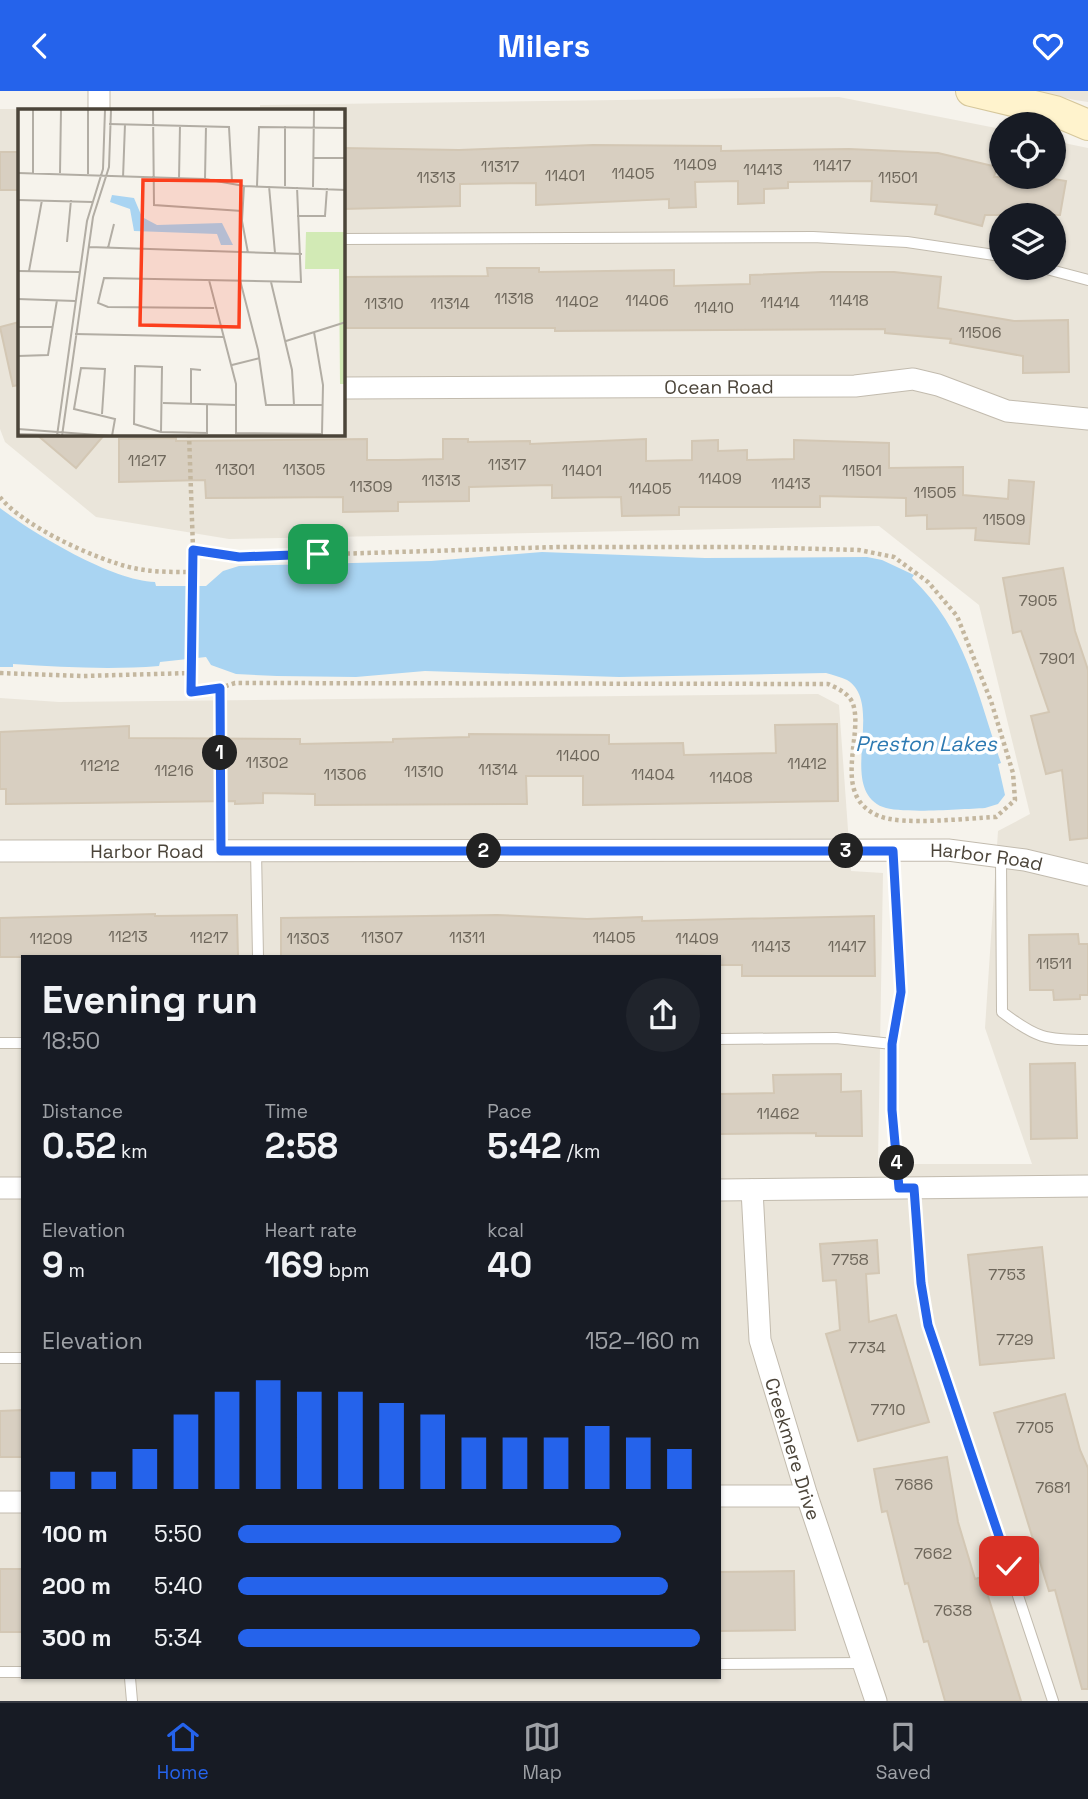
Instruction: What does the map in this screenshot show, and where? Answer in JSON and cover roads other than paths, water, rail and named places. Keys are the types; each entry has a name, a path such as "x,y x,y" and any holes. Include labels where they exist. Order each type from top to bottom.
{"street":[{"path":"99,91 99,109"},
{"path":"978,92 1055,111 1088,125"},
{"name":"Ocean Road","path":"345,388 855,386 913,379 938,384 1007,411 1088,419"},
{"name":"Harbor Road","path":"0,851 948,851 1001,857 1088,875"},
{"path":"721,1190 1088,1186"},
{"path":"0,1188 21,1188"},
{"name":"Creekmere Drive","path":"752,1191 755,1302 760,1340 807,1496 876,1701"},
{"path":"721,1496 807,1496"},
{"path":"0,1502 21,1501"}],"lane":[{"path":"345,239 813,237 907,242 989,254"},
{"path":"1066,274 1088,280"},
{"path":"256,851 258,955"},
{"path":"893,851 901,992 892,1044 892,1110 928,1325 1053,1701"},
{"path":"1001,857 1002,1012 1031,1034 1058,1040 1088,1040"},
{"path":"721,1039 836,1038 892,1044"},
{"path":"0,1043 21,1043"},
{"path":"0,1358 21,1358"},
{"path":"721,1664 863,1663"},
{"path":"0,1672 21,1672"},
{"path":"130,1679 132,1701"}],"water":[{"name":"Preston Lakes","path":"0,508 96,565 138,580 155,582 156,586 206,586 223,571 239,566 431,561 542,552 705,558 867,557 882,560 914,575 912,578 930,598 958,641 977,687 1001,763 998,764 1005,795 998,804 985,808 917,811 883,807 870,797 863,783 862,707 858,692 847,680 826,673 619,677 425,671 356,677 277,676 236,674 211,665 206,657 140,667 86,668 13,664 13,667 0,667"}]}
